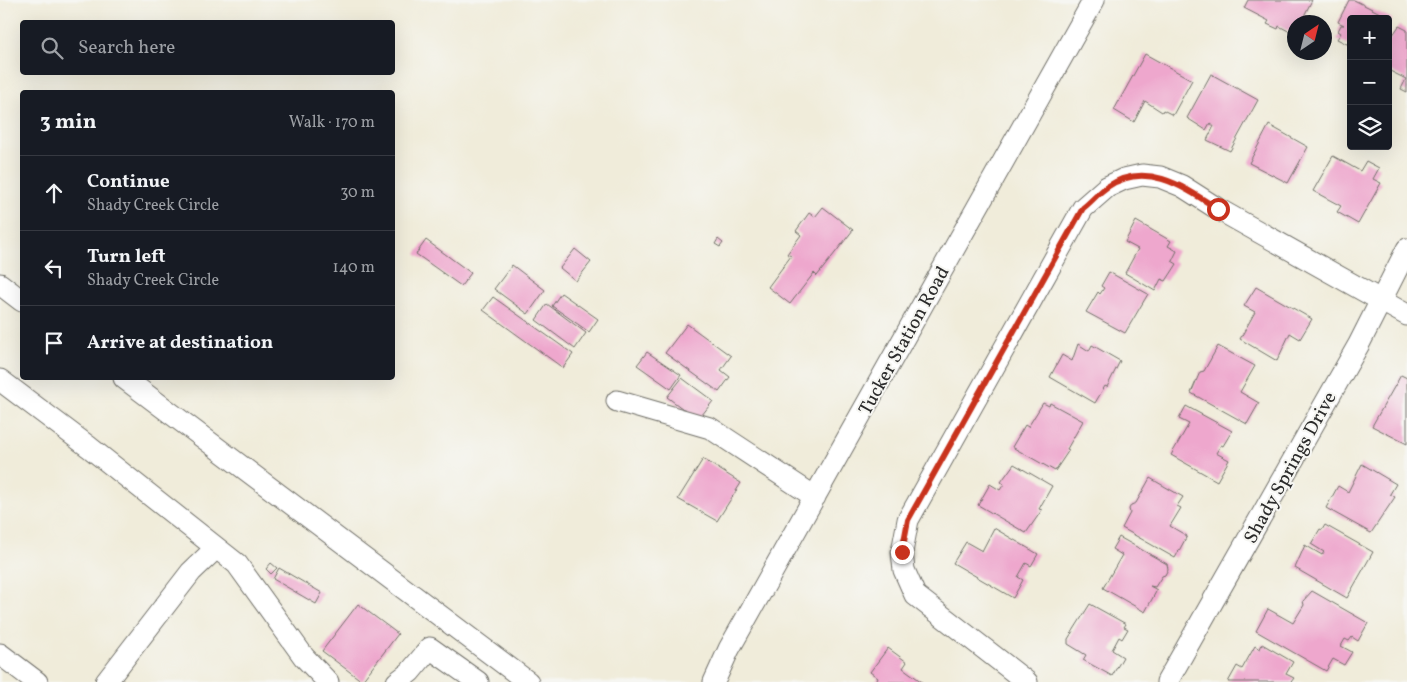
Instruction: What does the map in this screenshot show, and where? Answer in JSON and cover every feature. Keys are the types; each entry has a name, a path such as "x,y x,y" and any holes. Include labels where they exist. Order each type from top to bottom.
{"street":[{"name":"Tucker Station Road","path":"714,682 729,649 1094,0"},
{"path":"1027,682 919,600 906,579 902,552 908,520 1083,208 1107,187 1124,179 1142,175 1160,177 1182,186 1218,209 1407,315"},
{"name":"Shady Springs Drive","path":"1168,682 1359,344 1407,249"},
{"path":"0,284 20,299"},
{"path":"0,380 89,446 237,564 304,658 328,682"},
{"path":"127,380 528,682"},
{"path":"617,401 710,428 815,497"},
{"path":"106,682 191,572 216,548"},
{"path":"397,682 410,672 430,648 478,682"},
{"path":"0,654 37,682"}],"building":[{"path":"1248,0 1312,0 1304,15 1287,15 1287,30 1279,26 1278,29 1267,24 1269,21 1244,8"},
{"path":"1349,0 1354,0 1384,15 1347,15 1347,44 1337,39 1341,33 1338,31 1341,25 1344,25 1338,22"},
{"path":"1399,26 1407,30 1407,92 1401,89 1406,79 1392,72 1392,36"},
{"path":"1145,54 1192,80 1173,115 1163,110 1162,112 1145,101 1134,122 1114,110"},
{"path":"1211,74 1258,100 1230,151 1207,140 1214,126 1210,123 1206,130 1187,118"},
{"path":"1269,125 1308,147 1288,183 1249,163"},
{"path":"1333,156 1360,171 1366,161 1379,168 1373,179 1381,183 1358,224 1337,212 1341,206 1313,191"},
{"path":"823,207 853,230 817,276 814,273 790,304 768,287 791,256 787,254 801,235 796,231 809,213 815,217"},
{"path":"1136,221 1171,241 1168,246 1177,251 1172,261 1177,264 1166,281 1161,279 1155,291 1125,273 1138,249 1125,242"},
{"path":"718,239 723,243 720,247 715,244"},
{"path":"426,240 471,273 461,286 416,254"},
{"path":"575,249 591,262 576,281 560,268"},
{"path":"512,265 545,290 528,314 494,289"},
{"path":"1109,272 1148,294 1125,333 1086,312 1098,292 1100,294 1104,288 1101,286"},
{"path":"1256,287 1312,319 1300,339 1290,333 1277,361 1240,339 1255,312 1244,306"},
{"path":"561,293 598,319 589,332 552,306"},
{"path":"493,297 573,354 563,368 483,310"},
{"path":"547,304 586,333 575,349 536,320"},
{"path":"687,324 731,356 721,370 730,377 719,392 665,353"},
{"path":"1078,344 1089,351 1092,345 1120,361 1107,387 1105,386 1095,403 1050,377 1062,355 1072,361"},
{"path":"1218,346 1255,366 1240,392 1259,403 1247,424 1191,393 1200,372 1204,371"},
{"path":"647,352 681,375 671,389 637,365"},
{"path":"1401,375 1407,378 1407,444 1372,426"},
{"path":"682,378 713,401 698,420 667,397"},
{"path":"1043,403 1049,406 1050,403 1083,421 1067,449 1069,450 1055,471 1012,447 1025,425 1028,427"},
{"path":"1186,406 1232,431 1223,446 1221,445 1216,453 1229,460 1217,481 1171,455 1189,424 1179,419"},
{"path":"703,459 741,483 717,521 678,499"},
{"path":"1014,464 1052,486 1039,509 1042,510 1026,533 978,505 990,484 1000,490 1004,484 1001,482"},
{"path":"1362,464 1396,484 1390,494 1395,497 1371,533 1326,508 1338,486 1348,492"},
{"path":"1150,478 1183,497 1177,506 1181,508 1170,526 1187,536 1175,558 1122,528 1130,513 1131,505 1136,503"},
{"path":"1325,525 1373,552 1347,598 1295,568 1305,545 1322,555 1324,552 1311,544 1320,529 1322,530"},
{"path":"994,528 1038,554 1031,566 1026,563 1018,577 1023,580 1013,598 953,563 966,542 982,551"},
{"path":"1119,537 1167,564 1168,569 1165,575 1162,576 1155,587 1150,586 1157,590 1145,612 1103,588 1122,555 1112,549"},
{"path":"271,563 277,568 271,574 266,569"},
{"path":"279,568 322,593 316,604 273,579"},
{"path":"1312,591 1368,623 1358,641 1352,637 1349,641 1345,639 1341,646 1352,652 1344,665 1333,659 1326,671 1256,631 1268,609 1293,623 1304,605 1303,601"},
{"path":"358,604 398,634 362,681 322,651"},
{"path":"1090,604 1126,624 1124,627 1128,629 1122,639 1119,637 1112,650 1123,657 1112,676 1083,660 1086,655 1068,644 1068,639"},
{"path":"1262,644 1293,662 1286,674 1294,678 1291,682 1228,682 1237,666 1242,669 1255,646 1260,649"},
{"path":"888,648 907,662 903,668 922,682 876,682 878,678 870,672"}],"route":[{"path":"902,552 908,520 1083,208 1107,187 1124,179 1142,175 1160,177 1182,186 1218,209"}]}
